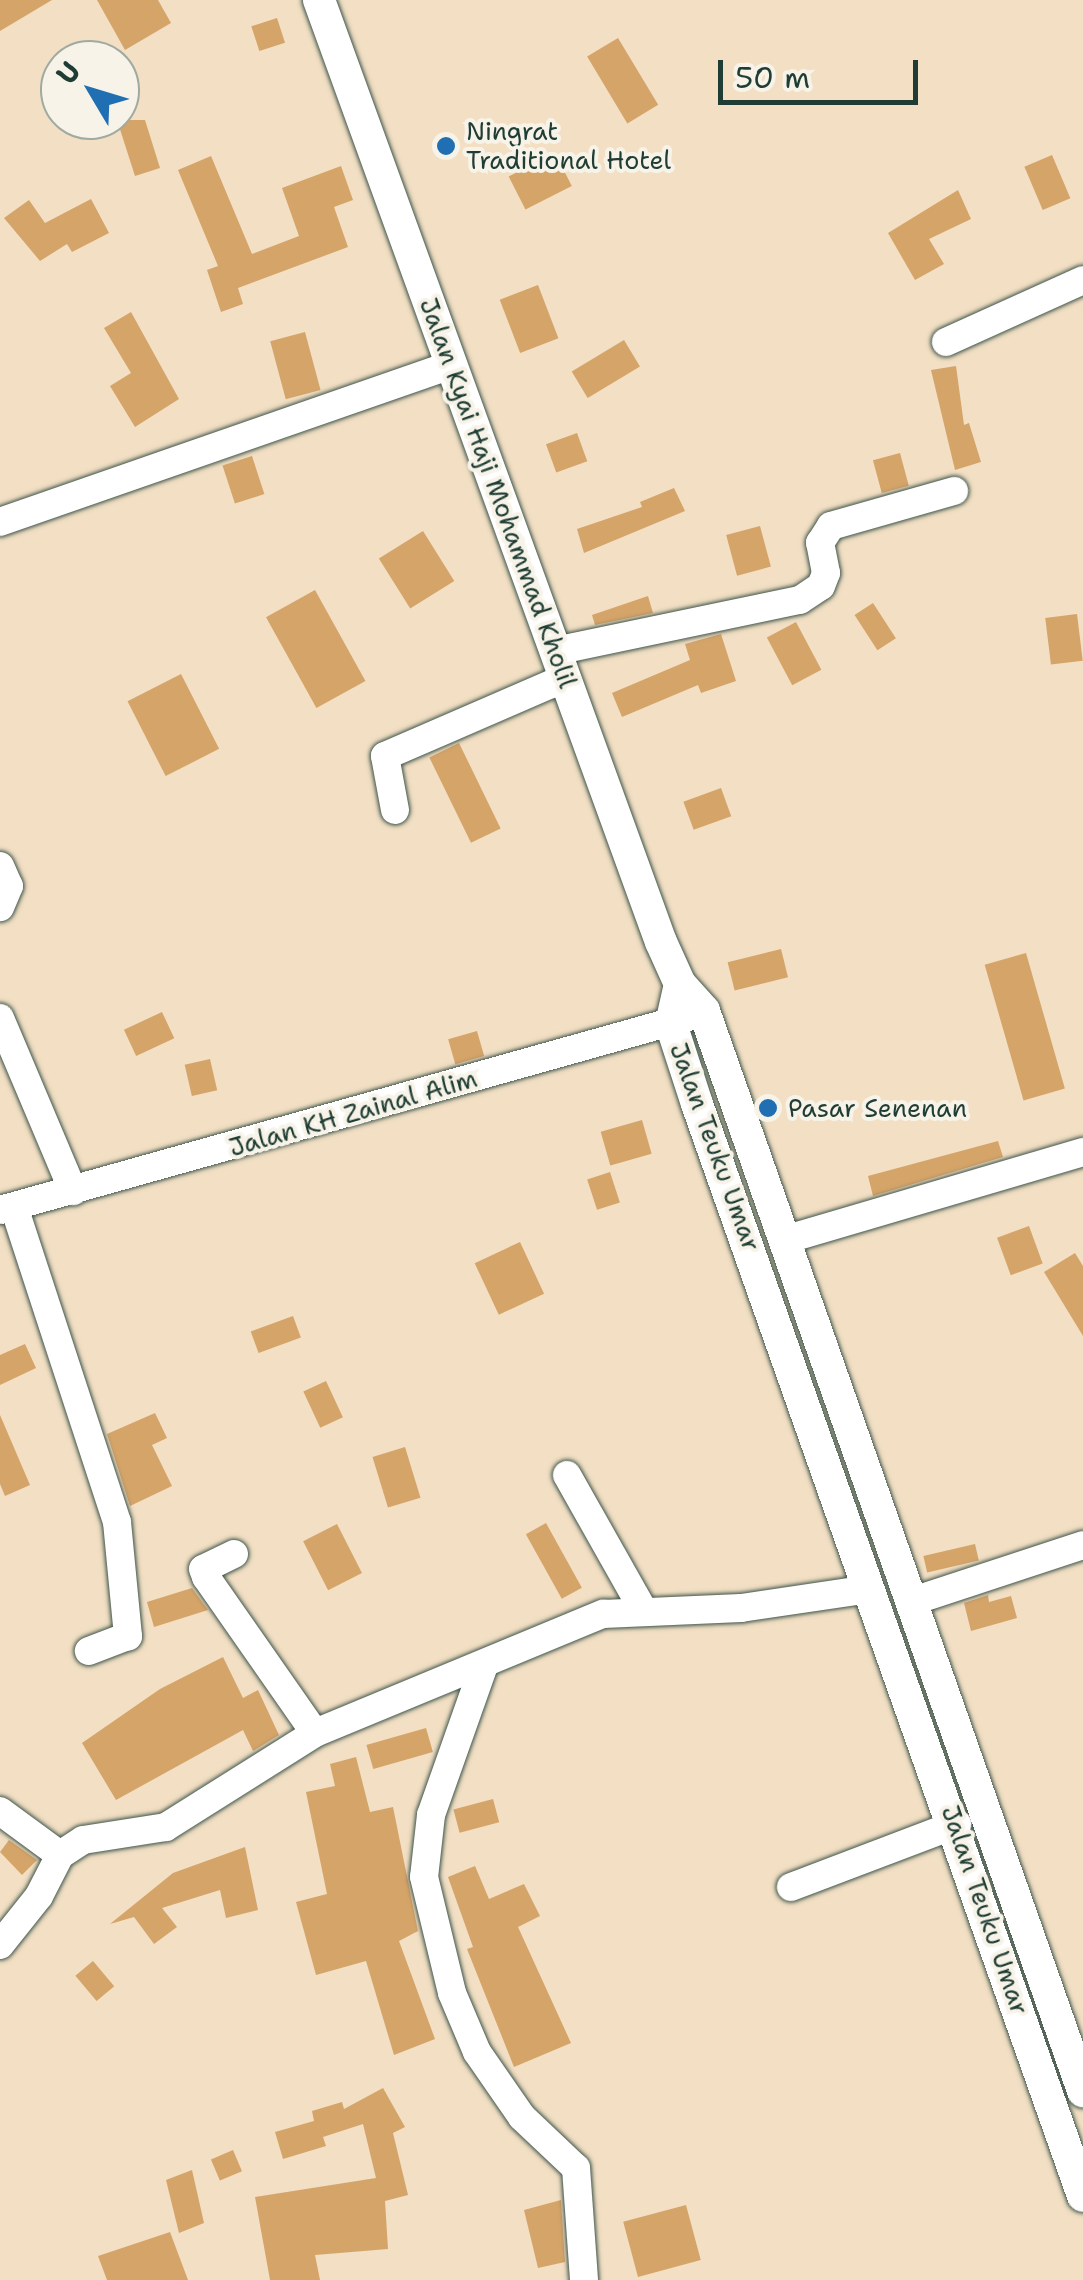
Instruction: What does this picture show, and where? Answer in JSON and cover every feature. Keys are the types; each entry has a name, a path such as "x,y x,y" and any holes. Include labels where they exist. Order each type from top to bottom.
{"main road":[{"name":"Jalan Kyai Haji Mohammad Kholil","path":"319,0 680,984"},
{"name":"Jalan Teuku Umar","path":"680,984 704,1011 1083,2091"},
{"name":"Jalan Teuku Umar","path":"680,984 671,1024 956,1824 1083,2196"},
{"path":"918,1720 948,1705"}],"street":[{"path":"946,342 1083,280"},
{"path":"0,522 451,365"},
{"path":"395,810 386,756 560,665 800,600 821,586 826,573 820,543 831,526 954,490"},
{"path":"0,866 10,886 0,907"},
{"name":"Jalan KH Zainal Alim","path":"7,1208 671,1024 704,1011"},
{"path":"0,1018 73,1191"},
{"path":"784,1240 1083,1152"},
{"path":"7,1208 117,1522 128,1636 89,1650"},
{"path":"566,1475 642,1608"},
{"path":"910,1602 1083,1545"},
{"path":"234,1554 203,1569 206,1577 315,1732"},
{"path":"0,1945 39,1896 60,1855 83,1840 166,1827 315,1732 483,1668 603,1614 642,1608 741,1608 869,1588"},
{"path":"483,1668 431,1815 426,1894 452,1993 477,2052 522,2118 576,2168 584,2280"},
{"path":"0,1812 60,1855"},
{"path":"790,1887 956,1824"}],"building":[{"path":"0,0 52,0 0,31"},
{"path":"97,0 158,0 171,23 140,41 119,40"},
{"path":"277,18 285,43 259,51 251,26"},
{"path":"618,38 658,105 627,123 587,57"},
{"path":"140,120 145,120 160,168 135,176 123,140 140,140"},
{"path":"555,153 572,186 525,210 509,177"},
{"path":"1052,155 1070,198 1043,210 1024,167"},
{"path":"211,156 252,254 299,236 282,188 341,166 353,200 334,207 348,247 238,288 243,304 221,312 207,270 218,266 178,170"},
{"path":"958,190 971,219 929,239 944,264 915,280 888,233"},
{"path":"91,199 109,233 72,252 67,244 40,261 4,218 29,200 45,223"},
{"path":"538,285 558,338 520,353 500,300"},
{"path":"131,312 179,399 135,427 110,386 131,373 104,328"},
{"path":"305,332 321,390 286,399 270,341"},
{"path":"624,340 640,367 588,398 572,371"},
{"path":"956,366 964,425 969,423 981,462 955,470 931,370"},
{"path":"577,433 587,461 556,472 546,444"},
{"path":"900,453 909,486 882,493 873,460"},
{"path":"252,456 264,494 235,504 223,466"},
{"path":"674,488 685,511 584,553 577,529 642,507 640,502"},
{"path":"760,526 771,567 737,576 726,535"},
{"path":"423,531 454,581 410,609 379,559"},
{"path":"315,590 365,681 316,708 266,617"},
{"path":"648,596 653,613 595,625 592,615"},
{"path":"873,603 896,638 877,650 855,615"},
{"path":"1077,614 1083,661 1051,665 1045,618"},
{"path":"796,622 821,670 792,685 767,637"},
{"path":"721,634 736,681 701,693 698,685 622,717 612,693 690,660 685,644"},
{"path":"181,674 219,749 166,776 128,701"},
{"path":"459,743 501,828 471,843 429,757"},
{"path":"721,788 731,816 694,830 683,802"},
{"path":"781,949 788,977 735,990 728,962"},
{"path":"1026,953 1065,1089 1024,1100 985,965"},
{"path":"162,1012 174,1038 136,1056 124,1030"},
{"path":"477,1031 484,1056 455,1064 448,1039"},
{"path":"210,1059 217,1090 192,1096 185,1065"},
{"path":"642,1120 652,1154 610,1165 601,1132"},
{"path":"998,1141 1003,1157 873,1196 868,1176"},
{"path":"610,1172 620,1202 597,1210 587,1179"},
{"path":"1029,1226 1043,1264 1011,1275 997,1238"},
{"path":"520,1242 544,1294 499,1315 475,1263"},
{"path":"1075,1253 1083,1266 1083,1336 1044,1272"},
{"path":"293,1316 301,1338 259,1353 251,1331"},
{"path":"25,1344 36,1368 0,1385 0,1355"},
{"path":"326,1381 343,1417 320,1428 303,1392"},
{"path":"155,1413 167,1438 152,1445 172,1486 130,1506 107,1434"},
{"path":"0,1415 30,1485 5,1496 0,1484"},
{"path":"405,1447 420,1498 388,1508 372,1457"},
{"path":"546,1523 582,1588 562,1599 526,1534"},
{"path":"337,1524 362,1573 328,1590 303,1541"},
{"path":"975,1544 979,1561 927,1572 923,1556"},
{"path":"192,1588 208,1610 154,1627 147,1602"},
{"path":"988,1595 989,1602 1011,1596 1017,1618 971,1631 964,1603"},
{"path":"223,1657 243,1698 258,1690 279,1735 253,1751 243,1730 116,1800 82,1743 160,1689"},
{"path":"426,1728 433,1752 373,1769 366,1745"},
{"path":"356,1757 370,1812 393,1807 418,1931 399,1941 435,2039 394,2055 366,1961 316,1975 296,1902 327,1894 306,1792 335,1786 330,1764"},
{"path":"493,1799 499,1822 460,1833 453,1810"},
{"path":"9,1840 37,1860 22,1875 0,1852"},
{"path":"245,1847 258,1910 226,1918 220,1890 162,1908 177,1927 154,1944 134,1917 110,1924 173,1873"},
{"path":"475,1866 489,1899 524,1884 540,1916 518,1927 571,2043 514,2067 467,1949 473,1947 448,1877"},
{"path":"93,1961 114,1986 97,2001 75,1976"},
{"path":"383,2088 405,2127 393,2133 408,2195 385,2201 388,2249 315,2255 320,2280 270,2280 255,2197 376,2178 363,2124 323,2137 326,2146 283,2159 275,2132 314,2121 312,2111 342,2102 344,2109"},
{"path":"233,2150 242,2171 220,2181 211,2159"},
{"path":"192,2170 204,2223 179,2233 166,2180"},
{"path":"561,2200 565,2262 538,2268 524,2210"},
{"path":"686,2205 701,2260 638,2277 623,2222"},
{"path":"170,2232 188,2280 107,2280 98,2256"}],"place":[{"name":"Ningrat Traditional Hotel","path":"446,146"},
{"name":"Pasar Senenan","path":"768,1108"}]}
